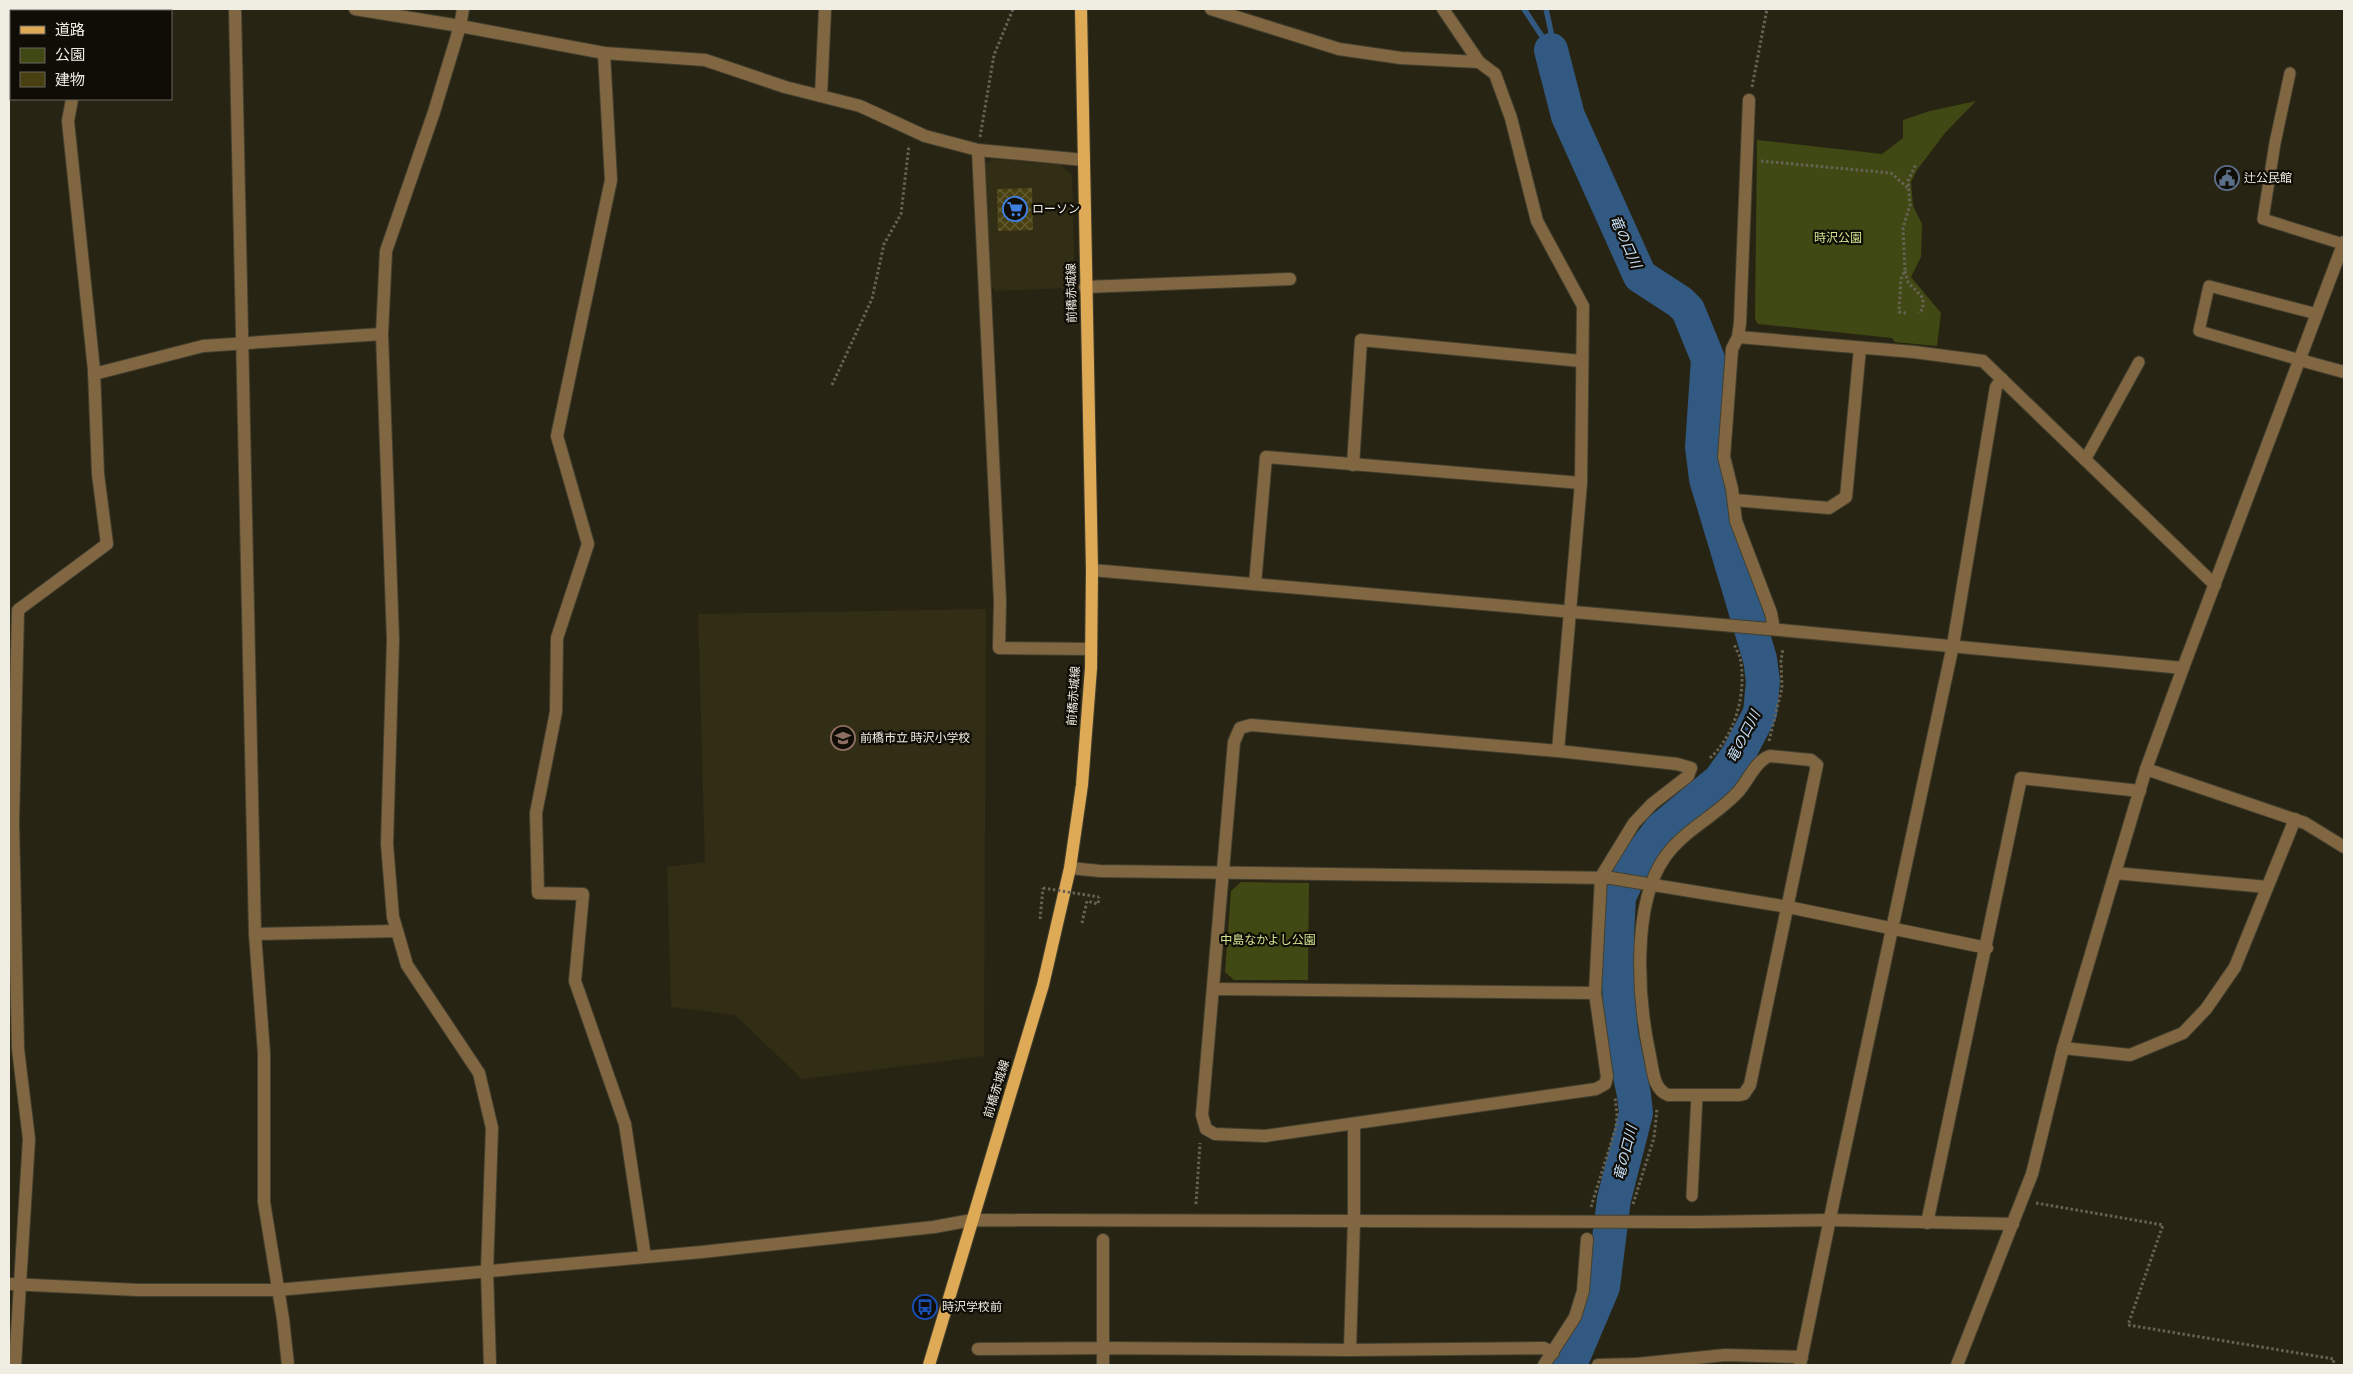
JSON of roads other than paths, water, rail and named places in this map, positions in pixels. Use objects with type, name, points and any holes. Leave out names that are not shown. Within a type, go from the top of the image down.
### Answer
[{"type":"main road","name":"前橋赤城線","points":[[929,1365],[1043,985],[1070,868],[1082,784],[1091,649],[1092,570],[1081,9]]},
{"type":"street","points":[[235,9],[255,934],[264,1053],[264,1202],[283,1319],[288,1365]]},
{"type":"street","points":[[355,9],[460,26],[604,53],[705,60],[821,96],[860,106],[925,136],[978,150],[1084,160]]},
{"type":"street","points":[[463,9],[460,26],[434,112],[386,251],[382,334],[393,640],[387,844],[393,917],[407,966],[479,1073],[492,1128],[487,1271],[490,1365]]},
{"type":"street","points":[[821,96],[825,9]]},
{"type":"street","points":[[1211,9],[1340,49],[1401,58],[1479,62]]},
{"type":"street","points":[[1443,9],[1479,62],[1494,74],[1511,118],[1537,221],[1583,306],[1581,483],[1558,752]]},
{"type":"street","points":[[604,53],[611,180],[557,436],[588,544],[557,638],[556,712],[536,813],[538,893],[583,894],[575,981],[625,1124],[645,1257]]},
{"type":"street","points":[[16,1365],[14,1284],[29,1139],[18,1049],[14,832],[18,610],[107,544],[98,474],[94,374],[68,121],[72,100]]},
{"type":"street","points":[[1749,100],[1738,337],[1732,348],[1724,457],[1734,500],[1736,520],[1771,613],[1771,629]]},
{"type":"street","points":[[978,150],[1000,601],[999,648],[1091,649]]},
{"type":"street","points":[[1957,1365],[2032,1174],[2063,1048],[2146,769],[2214,584],[2344,243]]},
{"type":"street","points":[[1085,287],[1290,279]]},
{"type":"street","points":[[94,374],[203,346],[382,334]]},
{"type":"street","points":[[1738,337],[1983,361],[2214,584]]},
{"type":"street","points":[[1353,465],[1360,340],[1581,361]]},
{"type":"street","points":[[1734,500],[1829,508],[1846,497],[1860,348]]},
{"type":"street","points":[[2300,360],[2344,372]]},
{"type":"street","points":[[1598,1365],[1636,1364],[1725,1355],[1801,1361],[1953,646],[1996,387],[2002,379]]},
{"type":"street","points":[[1255,584],[1266,456],[1353,465],[1581,483]]},
{"type":"street","points":[[1092,570],[1771,629],[2184,668]]},
{"type":"street","points":[[1251,725],[1558,752],[1677,764],[1691,768],[1688,776],[1652,804],[1634,823],[1606,878],[1595,993],[1607,1077],[1605,1084],[1596,1089],[1265,1136],[1215,1134],[1206,1129],[1202,1115],[1234,742],[1240,728],[1251,725]]},
{"type":"street","points":[[1765,757],[1811,760],[1817,765],[1748,1090],[1739,1095],[1668,1095],[1657,1086],[1646,1041],[1638,964],[1648,884],[1664,858],[1678,841],[1738,792],[1765,757]]},
{"type":"street","points":[[2146,769],[2295,819],[2344,847]]},
{"type":"street","points":[[1927,1223],[1987,948],[2001,865],[2021,778],[2140,791]]},
{"type":"street","points":[[2063,1048],[2130,1055],[2183,1033],[2206,1009],[2235,966],[2295,819]]},
{"type":"street","points":[[1070,868],[1100,871],[1606,878],[1788,907],[1987,948]]},
{"type":"street","points":[[2115,873],[2267,887]]},
{"type":"street","points":[[255,934],[397,931]]},
{"type":"street","points":[[1214,989],[1595,993]]},
{"type":"street","points":[[1350,1350],[1354,1220],[1354,1124]]},
{"type":"street","points":[[14,1284],[138,1290],[277,1290],[645,1257],[934,1227],[972,1220],[1626,1222],[1830,1220],[2013,1224]]},
{"type":"street","points":[[1103,1240],[1103,1365]]},
{"type":"street","points":[[1544,1365],[1575,1317],[1583,1291],[1587,1240]]},
{"type":"street","points":[[978,1349],[1350,1350],[1544,1348],[1553,1353]]},
{"type":"lane","points":[[2290,74],[2275,143],[2263,219],[2344,243]]},
{"type":"lane","points":[[2300,360],[2199,330],[2209,286],[2317,314]]},
{"type":"lane","points":[[2085,460],[2139,362]]},
{"type":"lane","points":[[1692,1196],[1697,1095]]},
{"type":"waterway","name":"竜の口川","points":[[1524,9],[1551,50]]},
{"type":"waterway","name":"竜の口川","points":[[1546,9],[1551,32],[1551,48]]},
{"type":"waterway","name":"竜の口川","points":[[1551,50],[1568,116],[1640,276],[1680,302],[1688,310],[1708,359],[1702,447],[1706,479],[1760,659],[1763,681],[1760,713],[1738,755],[1720,780],[1661,829],[1635,863],[1619,897],[1617,938],[1621,1033],[1636,1113],[1614,1199],[1603,1287],[1570,1365]]},
{"type":"place","name":"辻公民館","points":[[2227,178]]},
{"type":"place","name":"ローソン","points":[[1015,209]]},
{"type":"place","name":"前橋市立 時沢小学校","points":[[843,738]]},
{"type":"place","name":"時沢学校前","points":[[925,1307]]},
{"type":"park label","name":"時沢公園","points":[[1838,238]]},
{"type":"park label","name":"中島なかよし公園","points":[[1268,940]]}]
